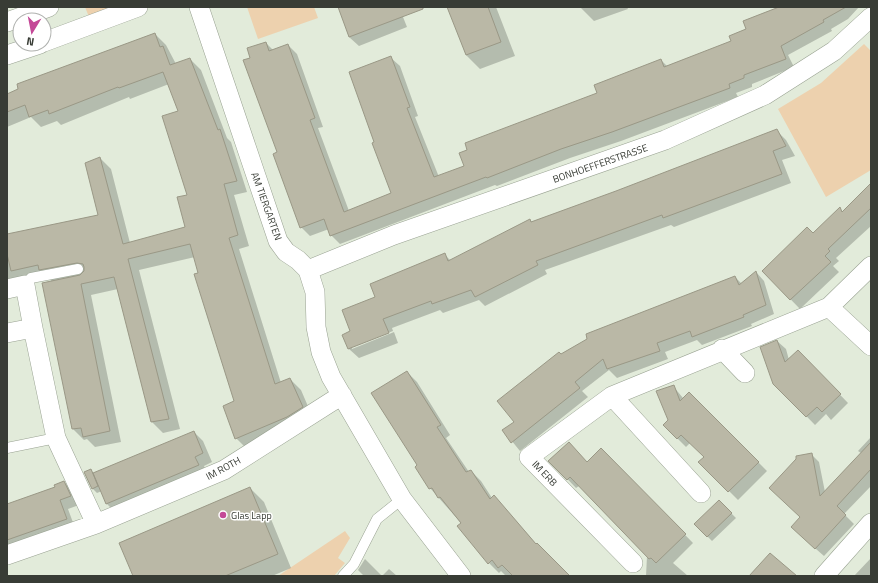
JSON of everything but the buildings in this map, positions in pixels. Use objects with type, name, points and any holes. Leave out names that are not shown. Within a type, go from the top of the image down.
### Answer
[{"type":"street","points":[[7,22],[49,7]]},
{"type":"street","points":[[52,39],[138,7]]},
{"type":"street","name":"AM TIERGARTEN","points":[[199,7],[278,241],[286,252],[308,270]]},
{"type":"street","name":"BONHOEFFERSTRASSE","points":[[308,270],[394,235],[665,140],[765,95],[834,51],[871,17]]},
{"type":"street","name":"IM ERB","points":[[633,563],[529,457],[612,396],[722,349],[829,307],[871,266]]},
{"type":"street","points":[[308,270],[315,292],[316,327],[321,352],[331,377],[402,499],[461,576]]},
{"type":"street","points":[[16,287],[33,328],[56,438],[96,524]]},
{"type":"street","points":[[829,307],[871,346]]},
{"type":"street","points":[[7,333],[33,328]]},
{"type":"street","points":[[722,349],[745,373]]},
{"type":"street","name":"IM ROTH","points":[[7,555],[96,524],[224,470],[342,395]]},
{"type":"street","points":[[612,396],[701,493]]},
{"type":"street","points":[[824,576],[871,523]]},
{"type":"lane","points":[[16,287],[31,278],[78,269]]},
{"type":"lane","points":[[7,448],[56,438]]},
{"type":"lane","points":[[343,576],[354,564],[377,519],[402,499]]},
{"type":"shaded area","points":[[85,7],[114,7],[89,17]]},
{"type":"shaded area","points":[[247,7],[314,7],[318,18],[258,39]]},
{"type":"shaded area","points":[[864,44],[871,51],[871,170],[826,197],[778,109],[821,83]]},
{"type":"shaded area","points":[[345,531],[350,538],[338,558],[345,563],[334,576],[278,576]]},
{"type":"place","name":"Glas Lapp","points":[[223,515]]}]
